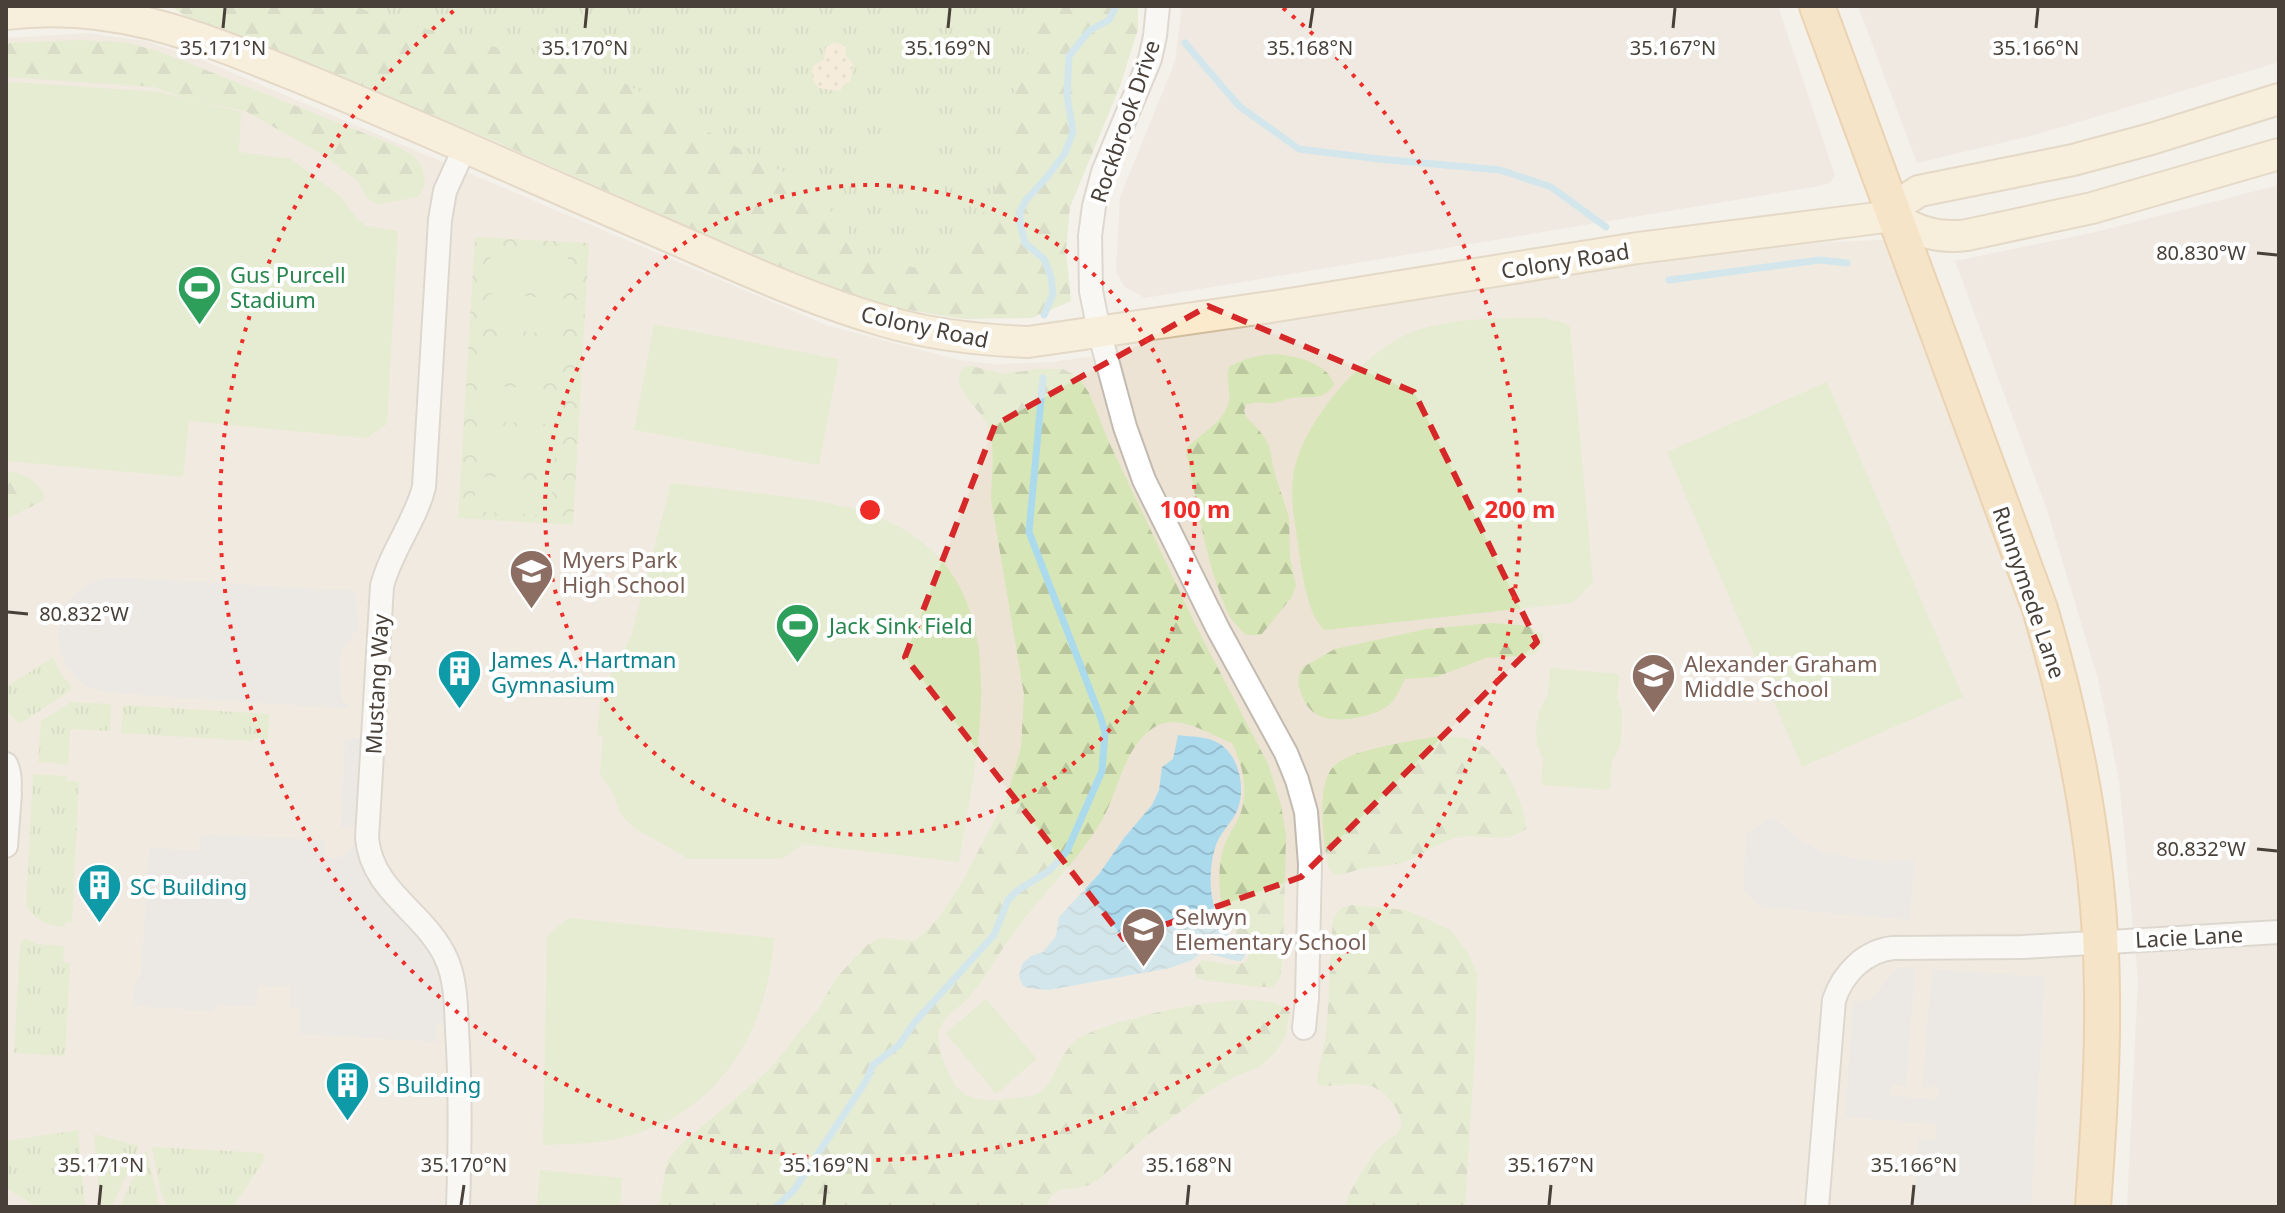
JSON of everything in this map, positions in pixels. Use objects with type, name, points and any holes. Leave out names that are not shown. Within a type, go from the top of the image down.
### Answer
[{"type":"main road","name":"Runnymede Lane","points":[[1817,6],[2040,609],[2059,674],[2085,795],[2100,941],[2102,1035],[2093,1207]]},
{"type":"street","name":"Rockbrook Drive","points":[[1158,6],[1150,59],[1103,172],[1094,206],[1089,267],[1092,299],[1125,427],[1144,480],[1218,629],[1286,753],[1297,780],[1306,812],[1310,864],[1304,1028]]},
{"type":"street","name":"Colony Road","points":[[6,14],[85,10],[157,23],[398,117],[837,306],[887,322],[961,337],[1028,342],[1638,248],[1893,216]]},
{"type":"street","points":[[2279,99],[2073,160],[1919,191],[1898,205],[1893,216],[1923,232],[1967,235],[2106,204],[2279,154]]},
{"type":"street","name":"Mustang Way","points":[[458,1207],[460,1087],[453,981],[447,960],[430,932],[377,874],[367,838],[382,586],[424,487],[440,220],[445,191],[465,147]]},
{"type":"street","points":[[6,764],[9,771],[6,846]]},
{"type":"street","name":"Lacie Lane","points":[[1817,1207],[1836,992],[1853,968],[1873,952],[1893,948],[2023,947],[2279,932]]},
{"type":"highlighted area","points":[[1208,306],[1414,392],[1537,642],[1301,877],[1124,939],[905,657],[995,425]]},
{"type":"shaded area","points":[[1182,6],[1778,6],[1835,175],[1830,183],[1813,187],[1145,298],[1125,287],[1116,272],[1120,197],[1175,62]]},
{"type":"shaded area","points":[[1858,6],[2279,6],[2279,62],[2038,134],[1917,163]]},
{"type":"shaded area","points":[[88,33],[145,41],[200,59],[829,326],[959,360],[994,364],[1051,362],[1096,356],[1116,340],[1663,259],[1830,242],[1884,240],[2004,546],[2053,698],[2081,869],[2087,986],[2079,1207],[6,1207],[6,38]]},
{"type":"shaded area","points":[[2279,185],[2279,1207],[2127,1207],[2138,980],[2119,780],[2098,679],[2047,510],[1955,261],[2096,232]]},
{"type":"shaded area","points":[[107,578],[355,591],[359,627],[342,650],[339,661],[342,699],[352,709],[111,693],[93,689],[77,680],[65,664],[58,633],[65,604],[77,591]]},
{"type":"shaded area","points":[[345,738],[385,739],[379,841],[381,858],[401,887],[433,919],[458,959],[466,991],[466,1023],[436,1024],[437,1042],[300,1034],[300,1012],[289,1007],[290,987],[258,985],[256,1007],[215,1005],[213,1011],[132,1006],[134,984],[141,973],[149,848],[199,850],[201,834],[325,840],[327,858],[341,857],[355,841],[356,827],[341,827]]},
{"type":"shaded area","points":[[1772,817],[1799,839],[1824,852],[1882,861],[1914,860],[1910,920],[1760,907],[1743,890],[1746,834]]},
{"type":"shaded area","points":[[1898,967],[1915,969],[1906,1086],[1894,1085],[1890,1094],[1934,1099],[1938,1097],[1939,1090],[1922,1087],[1932,969],[2045,977],[2031,1207],[1913,1207],[1918,1139],[1936,1140],[1937,1124],[1845,1117],[1853,1001],[1869,1001]]},
{"type":"green space","points":[[171,6],[356,6],[380,17],[619,79],[681,117],[811,187],[866,254],[920,269],[954,255],[989,204],[1010,153],[1011,100],[1043,6],[1138,6],[1138,29],[1120,86],[1070,207],[1066,251],[1071,301],[1032,318],[964,319],[872,304],[762,260],[490,139],[187,17]]},
{"type":"green space","points":[[195,6],[1110,6],[1002,315]]},
{"type":"green space","points":[[123,42],[158,51],[397,146],[414,156],[422,168],[425,182],[422,191],[417,197],[381,204],[372,202],[358,181],[323,155],[245,111],[191,100],[154,87],[6,77],[6,43]]},
{"type":"green space","name":"Gus Purcell Stadium","points":[[12,82],[160,92],[241,112],[239,152],[291,159],[341,197],[366,226],[398,231],[387,424],[367,438],[189,421],[183,477],[6,461],[6,85]]},
{"type":"green space","points":[[897,94],[904,96],[928,119],[932,142],[945,166],[941,201],[928,210],[923,211],[900,187],[870,184],[862,177],[883,129],[892,97]]},
{"type":"green space","points":[[475,237],[589,243],[573,525],[458,518]]},
{"type":"green space","points":[[491,248],[568,253],[566,289],[489,284]]},
{"type":"green space","points":[[489,294],[565,299],[563,334],[486,329]]},
{"type":"green space","points":[[1542,318],[1570,327],[1593,582],[1573,603],[1325,630],[1314,616],[1307,594],[1292,496],[1298,458],[1320,415],[1335,394],[1371,358],[1408,334],[1456,321]]},
{"type":"green space","points":[[654,324],[839,359],[819,465],[634,430]]},
{"type":"green space","points":[[486,339],[562,344],[560,380],[483,375]]},
{"type":"green space","points":[[1277,354],[1318,366],[1325,370],[1334,384],[1326,393],[1316,397],[1246,405],[1244,411],[1247,418],[1269,445],[1289,518],[1290,558],[1296,586],[1291,598],[1261,635],[1246,635],[1229,615],[1216,581],[1186,449],[1227,408],[1229,367],[1252,358]]},
{"type":"green space","points":[[972,366],[1002,374],[1063,369],[1078,377],[1089,393],[1198,630],[1268,764],[1281,805],[1286,835],[1283,956],[1280,978],[1273,987],[1203,980],[1196,976],[1195,969],[1202,960],[1236,965],[1247,961],[1249,954],[1224,909],[1219,885],[1223,850],[1243,806],[1244,779],[1232,743],[1186,724],[1167,722],[1158,725],[1136,744],[1105,814],[1088,841],[1015,931],[970,996],[944,1021],[939,1039],[947,1070],[960,1090],[974,1098],[998,1100],[1033,1095],[1048,1085],[1063,1056],[1081,1037],[1155,1013],[1222,1002],[1252,1000],[1276,1003],[1290,1012],[1285,1037],[1275,1053],[1258,1068],[1212,1089],[1149,1134],[1098,1180],[1087,1186],[1058,1190],[1046,1207],[659,1207],[667,1161],[680,1145],[770,1069],[818,1009],[837,977],[867,945],[880,938],[915,941],[938,919],[962,882],[1007,796],[1021,748],[1024,694],[991,499],[993,453],[990,434],[959,382],[963,367]]},
{"type":"green space","points":[[1827,382],[1963,697],[1802,767],[1667,452]]},
{"type":"green space","points":[[482,385],[559,390],[557,425],[480,420]]},
{"type":"green space","points":[[479,430],[556,435],[554,471],[477,466]]},
{"type":"green space","points":[[6,471],[29,478],[45,496],[43,501],[6,519]]},
{"type":"green space","points":[[476,476],[553,481],[551,516],[474,511]]},
{"type":"green space","name":"Jack Sink Field","points":[[671,483],[814,501],[867,513],[926,545],[956,580],[973,621],[981,668],[975,766],[959,862],[803,844],[782,859],[689,859],[634,828],[621,815],[613,793],[600,774],[603,736],[597,735],[601,692],[631,637]]},
{"type":"green space","points":[[1493,623],[1528,626],[1543,634],[1543,643],[1534,655],[1486,658],[1436,677],[1405,679],[1395,699],[1387,707],[1357,718],[1335,719],[1318,715],[1309,708],[1301,694],[1298,681],[1303,667],[1335,649],[1426,629]]},
{"type":"green space","points":[[53,657],[71,690],[20,724],[6,711],[6,687]]},
{"type":"green space","points":[[1550,668],[1619,674],[1617,697],[1622,713],[1622,731],[1612,762],[1610,790],[1541,785],[1543,759],[1537,744],[1536,726],[1548,693]]},
{"type":"green space","points":[[71,702],[111,704],[110,731],[70,729],[68,764],[38,762],[41,721]]},
{"type":"green space","points":[[123,705],[269,714],[268,739],[254,738],[253,741],[121,733]]},
{"type":"green space","points":[[1439,736],[1467,739],[1492,754],[1516,791],[1526,829],[1502,838],[1469,836],[1453,839],[1393,865],[1336,875],[1329,870],[1323,832],[1323,802],[1327,776],[1333,767],[1352,755]]},
{"type":"green space","points":[[33,774],[67,776],[67,781],[79,782],[72,923],[65,922],[65,927],[42,921],[26,903]]},
{"type":"green space","points":[[1352,905],[1406,910],[1451,930],[1468,953],[1477,973],[1465,1207],[1346,1207],[1349,1194],[1364,1169],[1401,1125],[1394,1105],[1379,1090],[1362,1085],[1322,1086],[1317,1083],[1326,1032],[1333,922],[1339,910]]},
{"type":"green space","points":[[568,918],[774,938],[770,973],[748,1038],[730,1067],[708,1092],[682,1113],[651,1129],[607,1141],[543,1145],[547,937]]},
{"type":"green space","points":[[25,938],[36,944],[64,946],[63,962],[70,963],[65,1056],[14,1053],[20,946]]},
{"type":"green space","points":[[986,999],[1037,1059],[996,1094],[946,1033]]},
{"type":"green space","points":[[78,1130],[85,1207],[37,1207],[6,1188],[6,1141]]},
{"type":"green space","points":[[94,1134],[139,1146],[112,1207],[100,1207]]},
{"type":"green space","points":[[152,1147],[264,1153],[263,1162],[233,1207],[167,1207]]},
{"type":"green space","points":[[146,1149],[160,1207],[120,1207]]},
{"type":"green space","points":[[540,1170],[622,1178],[620,1207],[537,1207]]},
{"type":"sand","points":[[834,42],[846,46],[846,56],[853,64],[850,81],[840,91],[818,88],[812,74],[814,65],[824,60],[826,47]]},
{"type":"water","points":[[1178,735],[1216,741],[1237,765],[1241,784],[1240,803],[1215,848],[1211,889],[1217,916],[1232,939],[1243,947],[1245,956],[1237,961],[1202,952],[1192,960],[1170,968],[1048,990],[1023,986],[1019,976],[1022,964],[1031,956],[1043,952],[1056,936],[1059,917],[1099,874],[1152,805],[1159,790],[1162,767],[1173,759]]},
{"type":"waterway","points":[[1044,315],[1053,294],[1051,277],[1044,259],[1025,243],[1020,211],[1065,153],[1073,132],[1067,95],[1069,56],[1090,30],[1109,20],[1116,6]]},
{"type":"waterway","points":[[1185,43],[1239,106],[1299,149],[1500,170],[1551,187],[1606,227]]},
{"type":"waterway","points":[[1669,280],[1820,260],[1847,263]]},
{"type":"waterway","points":[[776,1207],[794,1190],[866,1081],[873,1065],[899,1045],[914,1023],[994,935],[1008,900],[1050,870],[1067,851],[1102,771],[1105,732],[1029,532],[1043,378]]},
{"type":"place","name":"Gus Purcell Stadium","points":[[199,326]]},
{"type":"place","name":"Myers Park High School","points":[[531,611]]},
{"type":"place","name":"Jack Sink Field","points":[[798,664]]},
{"type":"place","name":"James A. Hartman Gymnasium","points":[[460,711]]},
{"type":"place","name":"Alexander Graham Middle School","points":[[1653,715]]},
{"type":"place","name":"SC Building","points":[[99,925]]},
{"type":"place","name":"Selwyn Elementary School","points":[[1144,968]]},
{"type":"place","name":"S Building","points":[[347,1123]]}]
